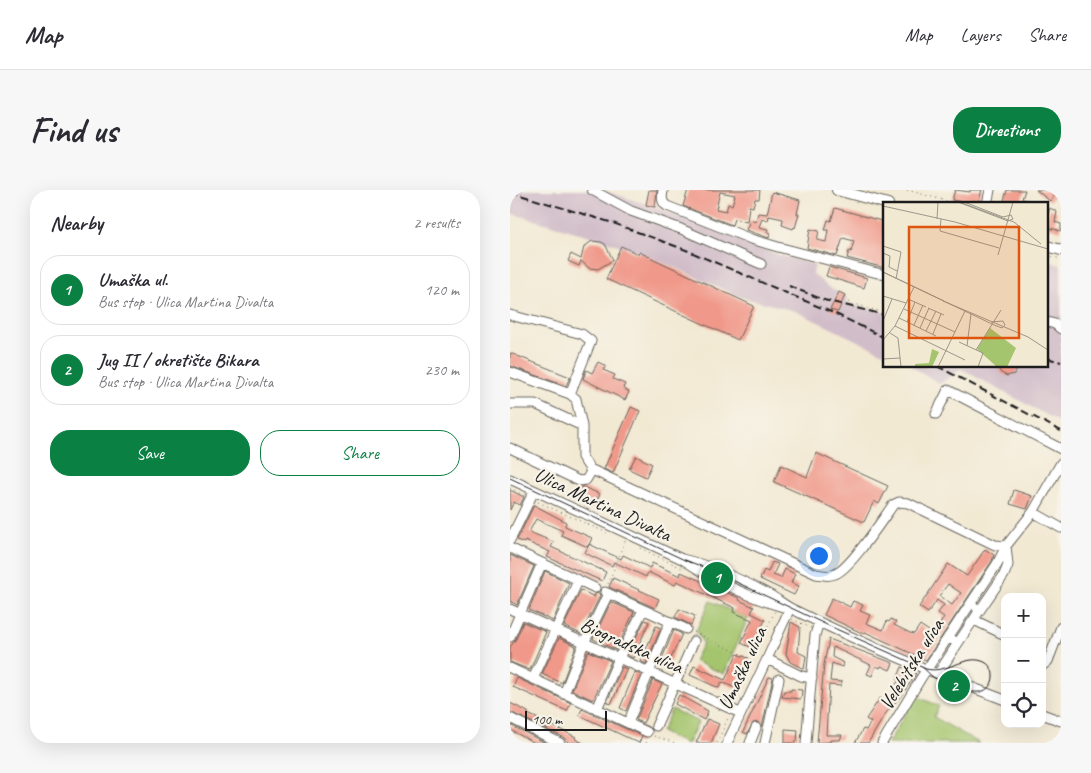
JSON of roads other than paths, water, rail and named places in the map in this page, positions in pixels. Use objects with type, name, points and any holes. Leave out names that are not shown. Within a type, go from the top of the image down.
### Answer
[{"type":"main road","points":[[837,190],[883,203]]},
{"type":"main road","points":[[1048,246],[1061,250]]},
{"type":"street","points":[[592,190],[631,211],[680,229],[761,264]]},
{"type":"street","points":[[663,190],[663,204],[751,239],[778,248],[883,274]]},
{"type":"street","points":[[510,315],[582,334],[591,341],[570,394]]},
{"type":"street","points":[[1048,322],[1055,324],[1061,329]]},
{"type":"street","points":[[510,372],[570,394],[576,399],[582,426],[582,457],[587,466],[592,470],[816,574],[827,576],[837,574],[851,560],[893,506],[899,502],[908,503],[995,545],[1006,546],[1008,565],[1004,575],[938,674]]},
{"type":"street","points":[[936,414],[948,390],[1061,449]]},
{"type":"street","points":[[510,404],[535,404],[582,426]]},
{"type":"street","points":[[510,448],[580,481],[586,480],[592,470]]},
{"type":"street","name":"Velebitska ulica","points":[[882,743],[926,670],[997,564],[1006,546],[1033,512],[1061,463]]},
{"type":"street","name":"Ulica Martina Divalta","points":[[510,479],[682,559],[714,568],[764,592],[790,608],[819,622],[926,670],[1001,698]]},
{"type":"street","points":[[510,540],[534,491]]},
{"type":"street","points":[[1033,512],[1061,528]]},
{"type":"street","points":[[510,548],[595,588]]},
{"type":"street","points":[[510,637],[542,563]]},
{"type":"street","points":[[533,679],[578,580]]},
{"type":"street","points":[[564,694],[606,593],[686,629]]},
{"type":"street","points":[[970,604],[980,610]]},
{"type":"street","name":"Umaška ulica","points":[[727,743],[736,711],[767,659],[790,608]]},
{"type":"street","name":"Biogradska ulica","points":[[510,609],[736,711]]},
{"type":"street","points":[[598,709],[619,658],[643,610]]},
{"type":"street","points":[[974,620],[1001,633]]},
{"type":"street","points":[[628,724],[670,622]]},
{"type":"street","points":[[806,743],[816,635],[819,622]]},
{"type":"street","points":[[1046,662],[1061,627]]},
{"type":"street","points":[[948,637],[958,643]]},
{"type":"street","points":[[656,726],[694,642]]},
{"type":"street","points":[[767,659],[801,676],[812,678]]},
{"type":"street","points":[[510,668],[647,732]]},
{"type":"street","points":[[764,743],[779,679]]},
{"type":"street","points":[[1046,715],[1061,721]]},
{"type":"street","points":[[510,718],[560,743]]},
{"type":"street","points":[[750,743],[756,728]]},
{"type":"tram line","points":[[510,478],[691,563]]},
{"type":"tram line","points":[[685,560],[711,570],[827,625],[926,669],[941,669],[969,660],[976,660],[987,664],[993,672],[993,677],[989,687],[976,692],[963,690],[943,682],[933,677],[925,669],[923,668],[922,667]]},
{"type":"railway","points":[[510,192],[613,223],[686,250],[838,315],[883,337]]},
{"type":"railway","points":[[789,286],[824,300],[883,315]]},
{"type":"railway","points":[[1048,358],[1061,362]]},
{"type":"railway","points":[[941,368],[1061,431]]},
{"type":"place","name":"Umaška ul.","points":[[717,578]]},
{"type":"place","name":"Jug II / okretište Bikara","points":[[954,686]]}]
